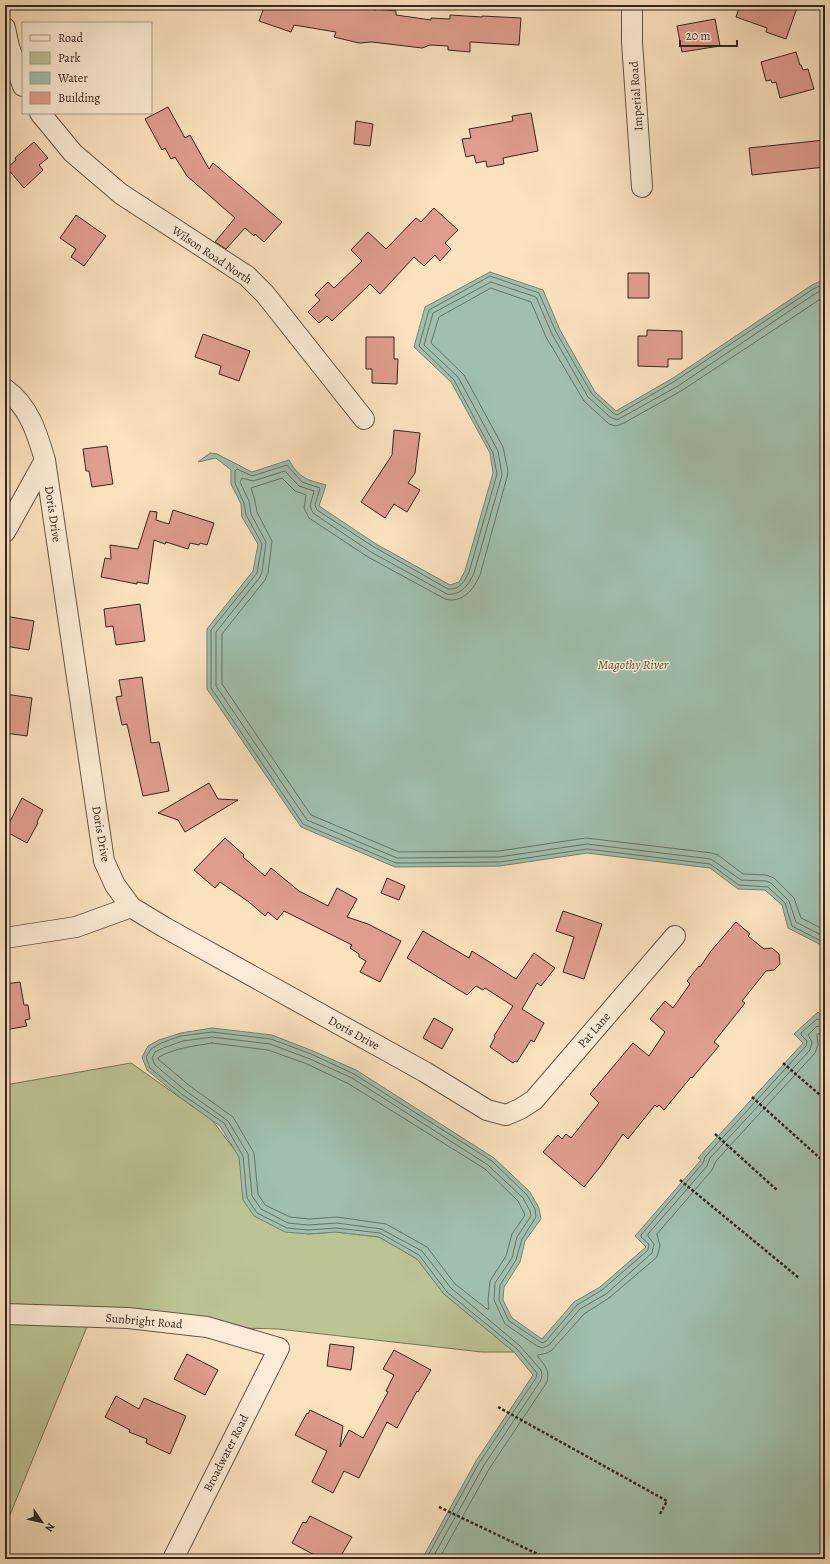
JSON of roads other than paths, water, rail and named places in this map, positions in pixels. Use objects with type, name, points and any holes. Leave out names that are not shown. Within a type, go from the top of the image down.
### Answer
[{"type":"street","name":"Imperial Road","points":[[632,5],[632,42],[642,187]]},
{"type":"street","points":[[5,28],[9,47],[22,83]]},
{"type":"street","name":"Wilson Road North","points":[[41,114],[73,153],[121,194],[247,276],[265,294],[364,420]]},
{"type":"street","name":"Doris Drive","points":[[5,389],[25,409],[37,431],[45,460],[104,861],[115,885],[131,907],[164,927],[418,1068],[487,1110],[506,1115]]},
{"type":"street","points":[[5,532],[45,460]]},
{"type":"street","points":[[5,938],[76,927],[131,907]]},
{"type":"street","name":"Pat Lane","points":[[506,1115],[520,1109],[534,1100],[675,936]]},
{"type":"street","name":"Sunbright Road","points":[[5,1314],[128,1318],[207,1327],[280,1348]]},
{"type":"street","name":"Broadwater Road","points":[[173,1559],[280,1348]]},
{"type":"water","name":"Magothy River","points":[[490,272],[543,290],[560,330],[595,392],[616,411],[673,378],[812,285],[825,279],[825,947],[788,928],[782,905],[765,890],[738,889],[710,868],[587,853],[500,866],[395,867],[301,827],[207,689],[207,629],[253,571],[258,544],[242,517],[241,504],[231,484],[231,470],[216,458],[198,462],[210,453],[217,454],[252,472],[289,460],[300,475],[314,482],[326,485],[319,506],[376,544],[450,585],[459,582],[465,571],[493,473],[490,453],[451,382],[414,347],[425,307]]},
{"type":"water","points":[[818,1012],[825,1020],[825,1559],[422,1559],[476,1461],[533,1375],[514,1352],[444,1294],[417,1259],[379,1237],[336,1232],[308,1234],[285,1232],[254,1216],[243,1200],[239,1157],[220,1126],[181,1098],[147,1070],[142,1057],[148,1046],[159,1040],[181,1033],[212,1028],[272,1035],[356,1070],[494,1158],[530,1192],[539,1208],[541,1219],[525,1241],[520,1262],[504,1287],[503,1300],[512,1318],[542,1339],[574,1302],[600,1287],[646,1247],[635,1236],[701,1160],[698,1158],[803,1043],[794,1034]]}]
